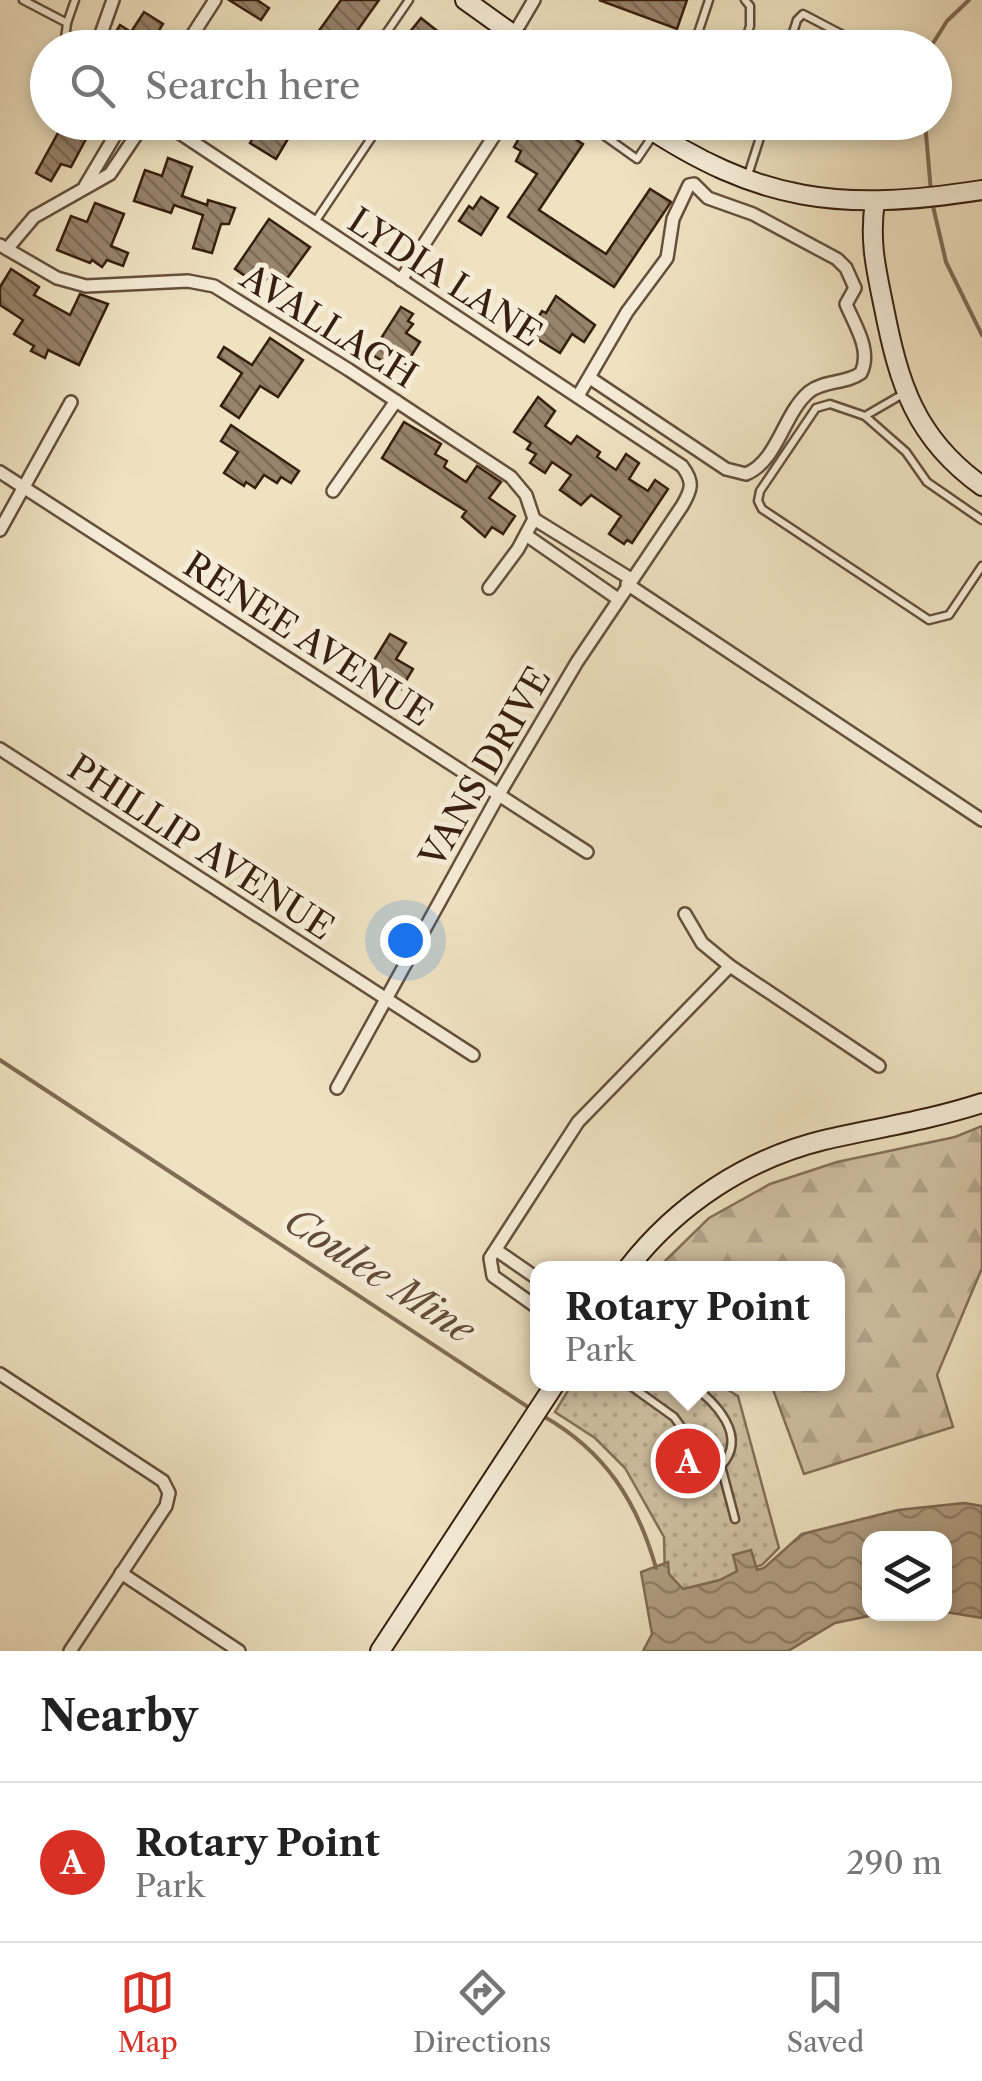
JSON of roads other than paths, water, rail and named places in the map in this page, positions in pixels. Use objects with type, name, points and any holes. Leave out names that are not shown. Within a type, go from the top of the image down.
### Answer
[{"type":"street","points":[[102,30],[113,0]]},
{"type":"street","points":[[196,30],[215,0]]},
{"type":"street","points":[[465,0],[508,30]]},
{"type":"street","points":[[516,30],[534,0]]},
{"type":"street","points":[[83,189],[112,140]]},
{"type":"street","points":[[3,247],[34,217],[110,174],[133,140]]},
{"type":"street","name":"LYDIA LANE","points":[[190,140],[682,466],[692,482]]},
{"type":"street","points":[[402,280],[491,140]]},
{"type":"street","points":[[666,140],[709,165],[786,193],[875,200],[982,190]]},
{"type":"street","points":[[578,396],[627,312],[667,258],[674,220],[688,185],[700,187],[708,198],[753,214],[837,260],[846,268],[855,288],[846,304],[865,347],[861,373],[810,392],[797,405],[761,465],[746,474],[726,469],[590,378]]},
{"type":"street","points":[[875,200],[870,241],[905,394],[946,454],[982,486]]},
{"type":"street","name":"AVALLACH","points":[[3,247],[57,278],[86,286],[188,281],[214,286],[511,477],[526,495],[534,519],[982,820]]},
{"type":"street","points":[[865,347],[890,340]]},
{"type":"street","points":[[0,530],[71,402]]},
{"type":"street","points":[[333,492],[396,402]]},
{"type":"street","name":"RENEE AVENUE","points":[[0,472],[587,852]]},
{"type":"street","name":"VANS DRIVE","points":[[337,1088],[498,796],[618,599],[682,506],[692,482]]},
{"type":"street","points":[[489,588],[534,519]]},
{"type":"street","points":[[526,535],[618,599]]},
{"type":"street","name":"PHILLIP AVENUE","points":[[0,749],[473,1055]]},
{"type":"street","points":[[685,914],[702,943],[730,966],[879,1066]]},
{"type":"street","points":[[530,1303],[497,1280],[490,1269],[490,1258],[578,1122],[730,966]]},
{"type":"street","points":[[634,1261],[708,1191],[752,1165],[821,1141],[950,1114],[982,1103]]},
{"type":"street","points":[[496,1250],[530,1273]]},
{"type":"street","points":[[0,1374],[167,1488],[166,1506],[70,1651]]},
{"type":"street","points":[[380,1651],[550,1391]]},
{"type":"street","points":[[121,1574],[239,1651]]},
{"type":"lane","points":[[23,0],[67,23]]},
{"type":"lane","points":[[66,30],[75,0]]},
{"type":"lane","points":[[389,30],[410,0]]},
{"type":"lane","points":[[698,30],[709,0]]},
{"type":"lane","points":[[744,0],[750,6],[749,30]]},
{"type":"lane","points":[[794,30],[803,14],[834,30]]},
{"type":"lane","points":[[314,223],[370,140]]},
{"type":"lane","points":[[610,140],[637,159],[643,140]]},
{"type":"lane","points":[[746,181],[759,140]]},
{"type":"lane","points":[[865,416],[905,394]]},
{"type":"lane","points":[[982,520],[927,482],[906,452],[865,416],[830,404],[816,408],[760,492],[758,501],[762,508],[929,620],[949,615],[982,566]]},
{"type":"lane","points":[[638,1391],[674,1417],[708,1465],[721,1466]]},
{"type":"lane","points":[[699,1391],[714,1402],[731,1433],[730,1456],[721,1466]]},
{"type":"lane","points":[[721,1466],[735,1519]]},
{"type":"water","points":[[964,1503],[982,1506],[982,1618],[952,1613],[952,1531],[862,1531],[862,1617],[835,1623],[788,1651],[643,1651],[652,1634],[641,1572],[668,1562],[669,1574],[683,1589],[720,1580],[737,1571],[733,1555],[751,1550],[757,1570],[802,1534],[898,1510]]},
{"type":"waterway","points":[[941,30],[969,0]]},
{"type":"waterway","points":[[927,140],[931,192]]},
{"type":"waterway","points":[[932,202],[946,262],[982,335]]},
{"type":"waterway","name":"Coulee Mine","points":[[0,1060],[531,1409]]},
{"type":"waterway","name":"Coulee Mine","points":[[543,1416],[584,1445],[616,1480],[639,1521],[656,1568]]},
{"type":"place","name":"Rotary Point","points":[[688,1461]]}]
